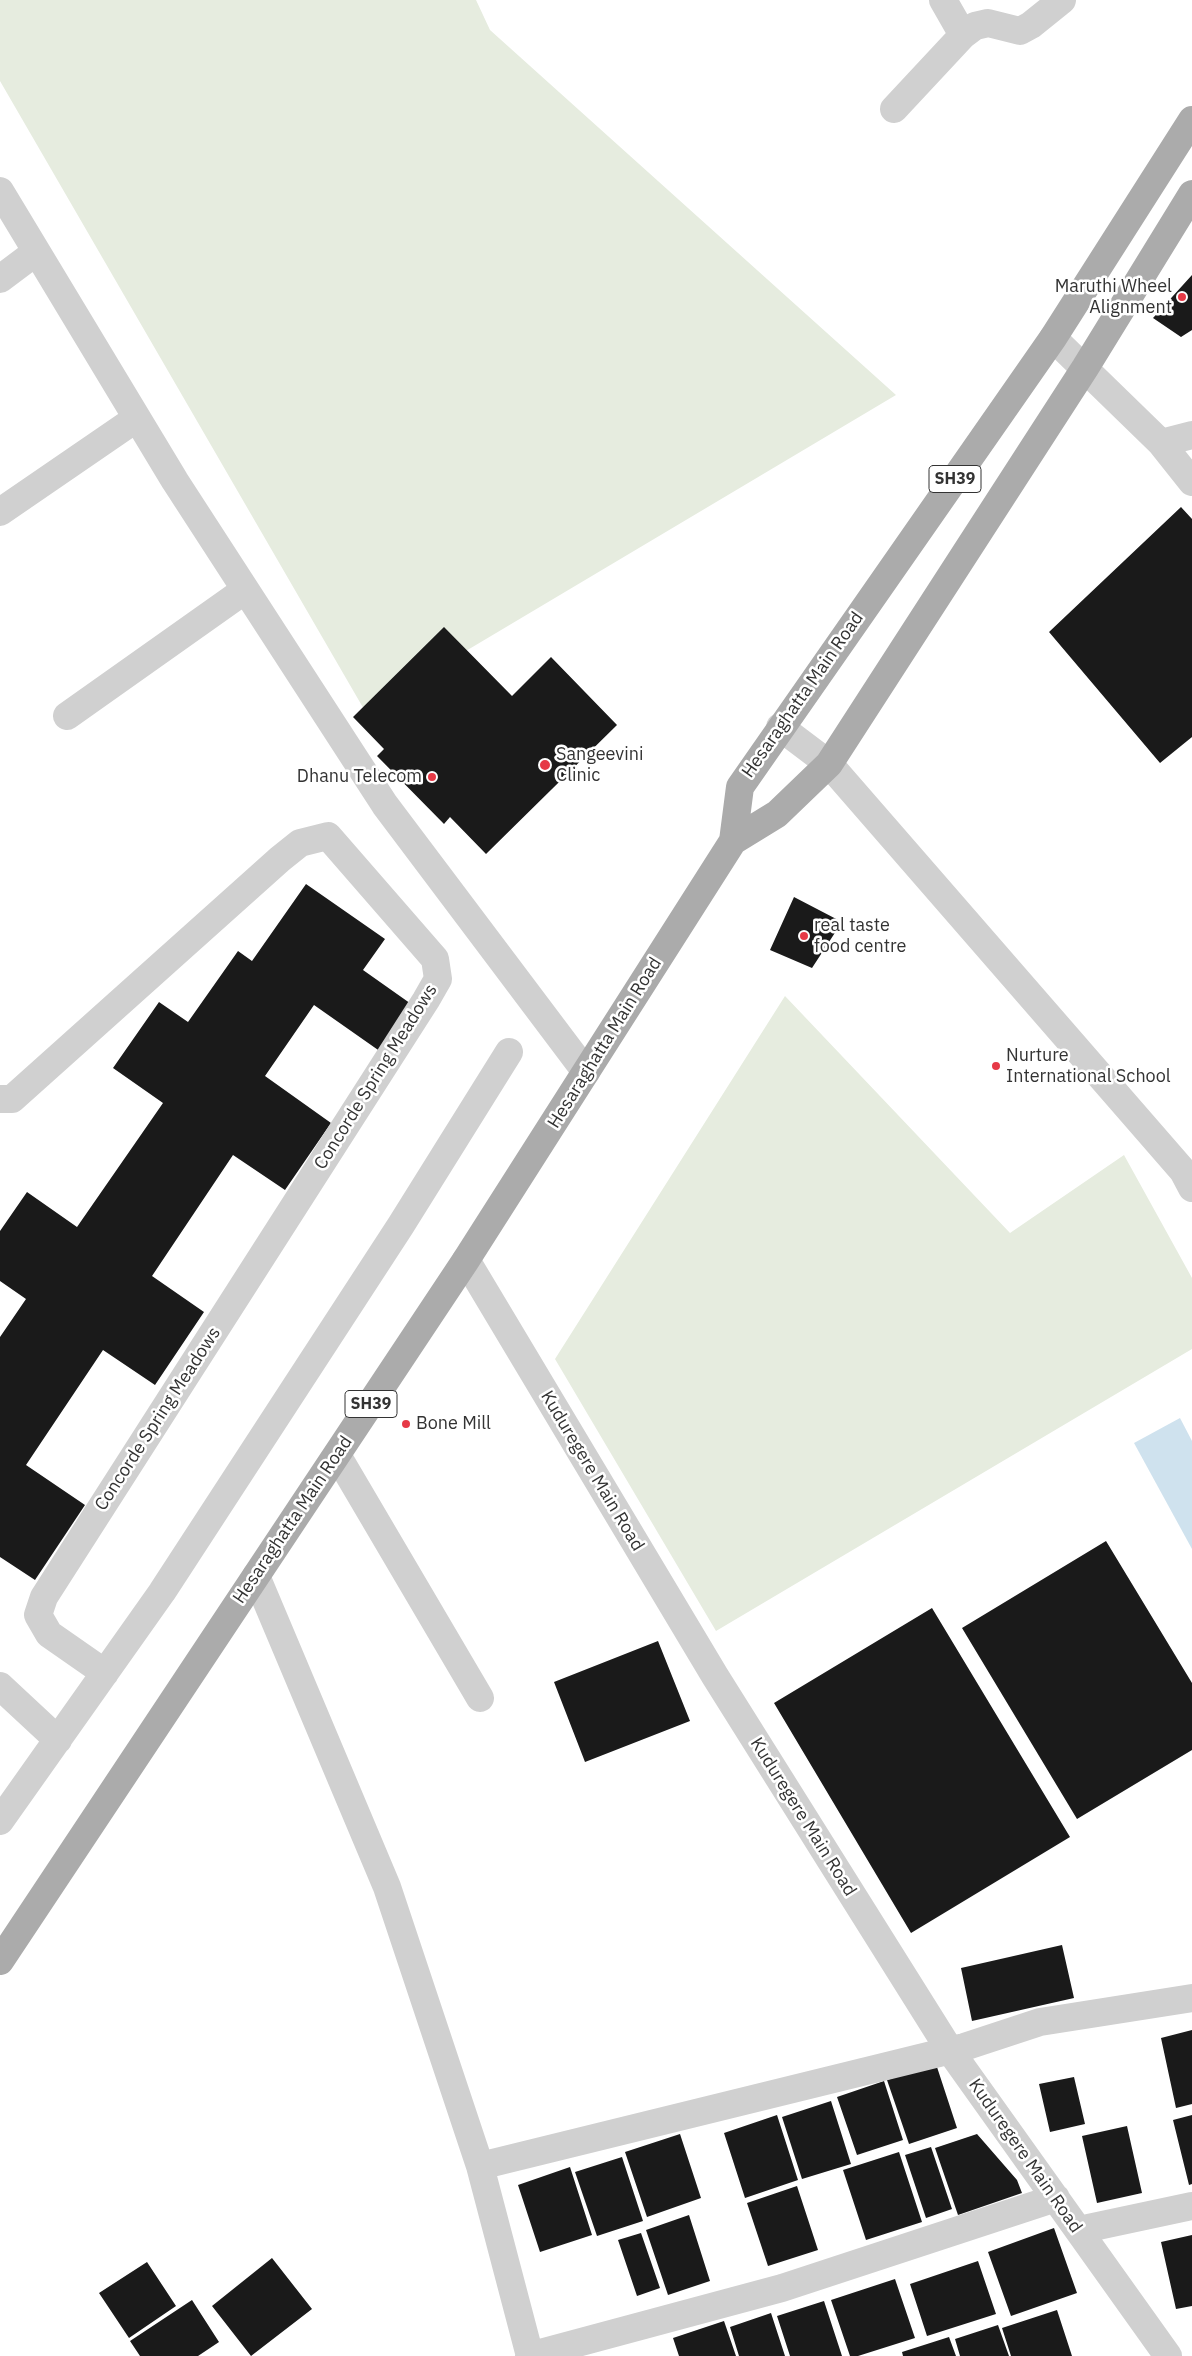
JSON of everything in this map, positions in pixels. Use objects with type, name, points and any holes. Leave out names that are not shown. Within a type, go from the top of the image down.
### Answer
[{"type":"main road","name":"Hesaraghatta Main Road","points":[[0,1960],[466,1260],[733,841],[740,787],[1053,338],[1192,120]]},
{"type":"main road","points":[[733,841],[777,814],[829,764],[1085,368],[1192,194]]},
{"type":"street","points":[[943,0],[963,35]]},
{"type":"street","points":[[894,109],[963,35],[975,26],[988,23],[1020,31],[1031,25],[1062,0]]},
{"type":"street","points":[[0,191],[137,418],[245,590],[385,805],[586,1072]]},
{"type":"street","points":[[0,279],[36,252]]},
{"type":"street","points":[[1053,338],[1161,443],[1192,482]]},
{"type":"street","points":[[0,512],[137,418]]},
{"type":"street","points":[[1161,443],[1192,435]]},
{"type":"street","points":[[67,716],[245,590]]},
{"type":"street","points":[[780,727],[829,764],[1183,1171],[1192,1188]]},
{"type":"street","name":"Concorde Spring Meadows","points":[[4,1106],[300,843],[328,836],[435,959],[438,979],[44,1597],[38,1615],[49,1634],[105,1673]]},
{"type":"street","points":[[0,1821],[162,1592],[401,1225],[509,1052]]},
{"type":"street","name":"Kuduregere Main Road","points":[[466,1260],[715,1676],[950,2049],[1168,2356]]},
{"type":"street","points":[[337,1455],[480,1698]]},
{"type":"street","points":[[256,1576],[387,1887],[480,2166],[530,2356],[782,2288],[1056,2198]]},
{"type":"street","points":[[0,1686],[58,1740]]},
{"type":"street","points":[[480,2166],[964,2047],[1040,2022],[1192,1998]]},
{"type":"street","points":[[1079,2230],[1192,2206]]},
{"type":"shaded area","points":[[0,0],[476,0],[490,30],[896,395],[365,711],[0,81]]},
{"type":"shaded area","points":[[785,996],[1010,1233],[1124,1155],[1192,1278],[1192,1349],[716,1631],[555,1359]]},
{"type":"water","points":[[1180,1418],[1192,1441],[1192,1549],[1134,1443]]},
{"type":"building","name":"Maruthi Wheel Alignment","points":[[1192,275],[1192,330],[1181,337],[1153,318]]},
{"type":"building","points":[[1181,507],[1192,519],[1192,737],[1160,763],[1049,632]]},
{"type":"building","points":[[444,627],[512,696],[551,657],[617,725],[486,854],[450,817],[444,824],[377,756],[384,749],[353,717]]},
{"type":"building","points":[[306,884],[385,939],[363,970],[414,1006],[381,1052],[314,1005],[265,1076],[331,1123],[285,1190],[233,1155],[152,1276],[204,1312],[155,1385],[103,1350],[26,1465],[85,1505],[35,1580],[0,1557],[0,1337],[26,1299],[0,1281],[0,1231],[27,1192],[77,1227],[163,1103],[113,1068],[159,1002],[188,1022],[238,951],[252,961]]},
{"type":"building","name":"real taste food centre","points":[[794,897],[842,922],[812,968],[770,950]]},
{"type":"building","points":[[1106,1541],[1192,1683],[1192,1750],[1077,1819],[962,1628]]},
{"type":"building","points":[[932,1608],[1070,1837],[911,1933],[774,1703]]},
{"type":"building","points":[[658,1641],[690,1721],[585,1762],[554,1682]]},
{"type":"building","points":[[1062,1945],[1074,1998],[972,2021],[961,1968]]},
{"type":"building","points":[[1192,2030],[1192,2104],[1176,2108],[1161,2038]]},
{"type":"building","points":[[936,2064],[957,2128],[909,2144],[887,2080]]},
{"type":"building","points":[[1074,2077],[1085,2124],[1050,2132],[1039,2084]]},
{"type":"building","points":[[884,2081],[903,2140],[857,2155],[837,2097]]},
{"type":"building","points":[[831,2101],[851,2164],[802,2179],[782,2117]]},
{"type":"building","points":[[777,2115],[798,2180],[745,2198],[724,2133]]},
{"type":"building","points":[[1192,2115],[1192,2184],[1189,2185],[1173,2120]]},
{"type":"building","points":[[1127,2126],[1142,2193],[1097,2203],[1082,2136]]},
{"type":"building","points":[[680,2134],[701,2198],[647,2217],[625,2152]]},
{"type":"building","points":[[977,2134],[1017,2180],[1022,2193],[958,2215],[935,2148]]},
{"type":"building","points":[[931,2147],[952,2209],[926,2218],[905,2155]]},
{"type":"building","points":[[899,2152],[922,2222],[866,2240],[843,2170]]},
{"type":"building","points":[[622,2157],[643,2221],[597,2236],[575,2172]]},
{"type":"building","points":[[570,2167],[592,2235],[540,2252],[518,2185]]},
{"type":"building","points":[[797,2186],[818,2250],[768,2266],[747,2203]]},
{"type":"building","points":[[689,2215],[710,2281],[668,2295],[646,2230]]},
{"type":"building","points":[[1054,2228],[1077,2293],[1011,2316],[988,2252]]},
{"type":"building","points":[[641,2233],[660,2288],[637,2296],[618,2240]]},
{"type":"building","points":[[1192,2235],[1192,2306],[1176,2309],[1161,2242]]},
{"type":"building","points":[[272,2258],[312,2309],[251,2356],[212,2306]]},
{"type":"building","points":[[978,2261],[996,2314],[927,2336],[910,2284]]},
{"type":"building","points":[[147,2262],[176,2306],[129,2338],[99,2293]]},
{"type":"building","points":[[895,2279],[915,2338],[858,2356],[850,2356],[831,2300]]},
{"type":"building","points":[[192,2300],[219,2342],[198,2356],[140,2356],[130,2341]]},
{"type":"building","points":[[824,2301],[842,2356],[790,2356],[777,2316]]},
{"type":"building","points":[[1057,2310],[1072,2356],[1011,2356],[1002,2328]]},
{"type":"building","points":[[771,2313],[785,2356],[739,2356],[730,2327]]},
{"type":"building","points":[[724,2321],[736,2356],[679,2356],[673,2338]]},
{"type":"building","points":[[998,2325],[1009,2356],[960,2356],[955,2339]]},
{"type":"building","points":[[949,2337],[956,2356],[903,2356],[902,2352]]},
{"type":"place","name":"Maruthi Wheel Alignment","points":[[1182,297]]},
{"type":"place","name":"Sangeevini Clinic","points":[[545,765]]},
{"type":"place","name":"Dhanu Telecom","points":[[432,777]]},
{"type":"place","name":"real taste food centre","points":[[804,936]]},
{"type":"place","name":"Nurture International School","points":[[996,1066]]},
{"type":"place","name":"Bone Mill","points":[[406,1424]]}]
